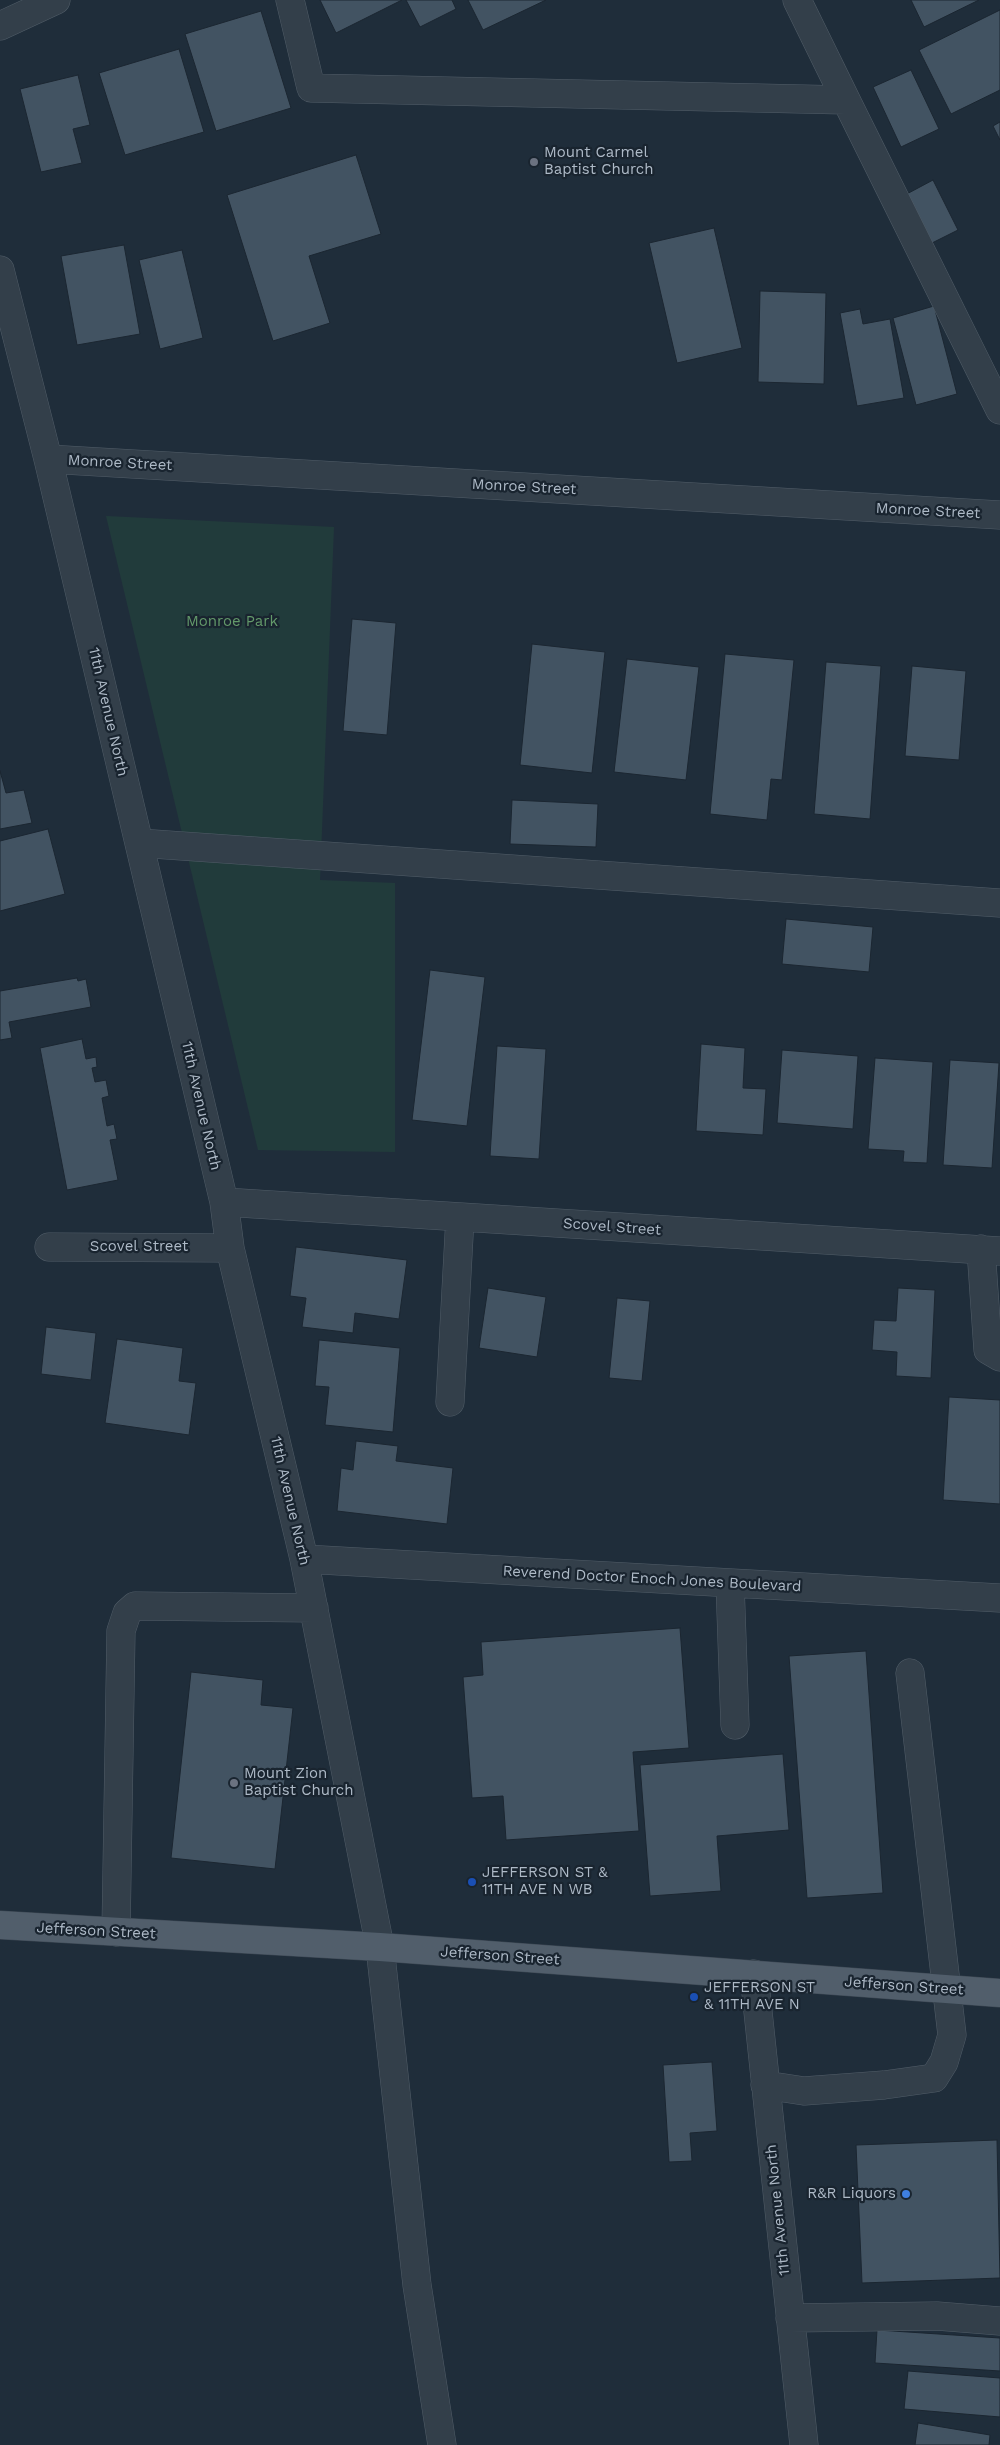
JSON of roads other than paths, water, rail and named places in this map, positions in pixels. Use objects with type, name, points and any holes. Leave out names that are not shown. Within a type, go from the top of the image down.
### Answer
[{"type":"main road","name":"Jefferson Street","points":[[5,1926],[380,1947],[1000,1994]]},
{"type":"street","points":[[0,26],[56,0]]},
{"type":"street","points":[[290,0],[311,88],[846,100]]},
{"type":"street","points":[[798,0],[1000,410]]},
{"type":"street","name":"11th Avenue North","points":[[0,270],[48,459],[224,1202],[230,1248],[314,1608],[380,1947],[417,2285],[442,2445]]},
{"type":"street","name":"Monroe Street","points":[[48,459],[1000,515]]},
{"type":"street","points":[[138,843],[1000,903]]},
{"type":"street","name":"Scovel Street","points":[[224,1202],[991,1250]]},
{"type":"street","points":[[450,1402],[460,1217]]},
{"type":"street","name":"Scovel Street","points":[[49,1247],[230,1248]]},
{"type":"street","points":[[991,1250],[988,1350],[1000,1357]]},
{"type":"street","name":"Reverend Doctor Enoch Jones Boulevard","points":[[304,1559],[1000,1598]]},
{"type":"street","points":[[730,1583],[736,1725]]},
{"type":"street","points":[[116,1932],[121,1632],[127,1613],[135,1606],[314,1608]]},
{"type":"street","points":[[765,2085],[804,2090],[884,2085],[934,2078],[944,2062],[952,2036],[910,1673]]},
{"type":"street","name":"11th Avenue North","points":[[754,1974],[804,2445]]},
{"type":"street","points":[[790,2318],[937,2316],[1000,2321]]},
{"type":"place","name":"Mount Carmel Baptist Church","points":[[534,162]]},
{"type":"place","name":"Mount Zion Baptist Church","points":[[234,1783]]},
{"type":"place","name":"JEFFERSON ST & 11TH AVE N WB","points":[[472,1882]]},
{"type":"place","name":"JEFFERSON ST & 11TH AVE N","points":[[694,1997]]},
{"type":"place","name":"R&R Liquors","points":[[906,2194]]},
{"type":"park label","name":"Monroe Park","points":[[232,622]]}]
